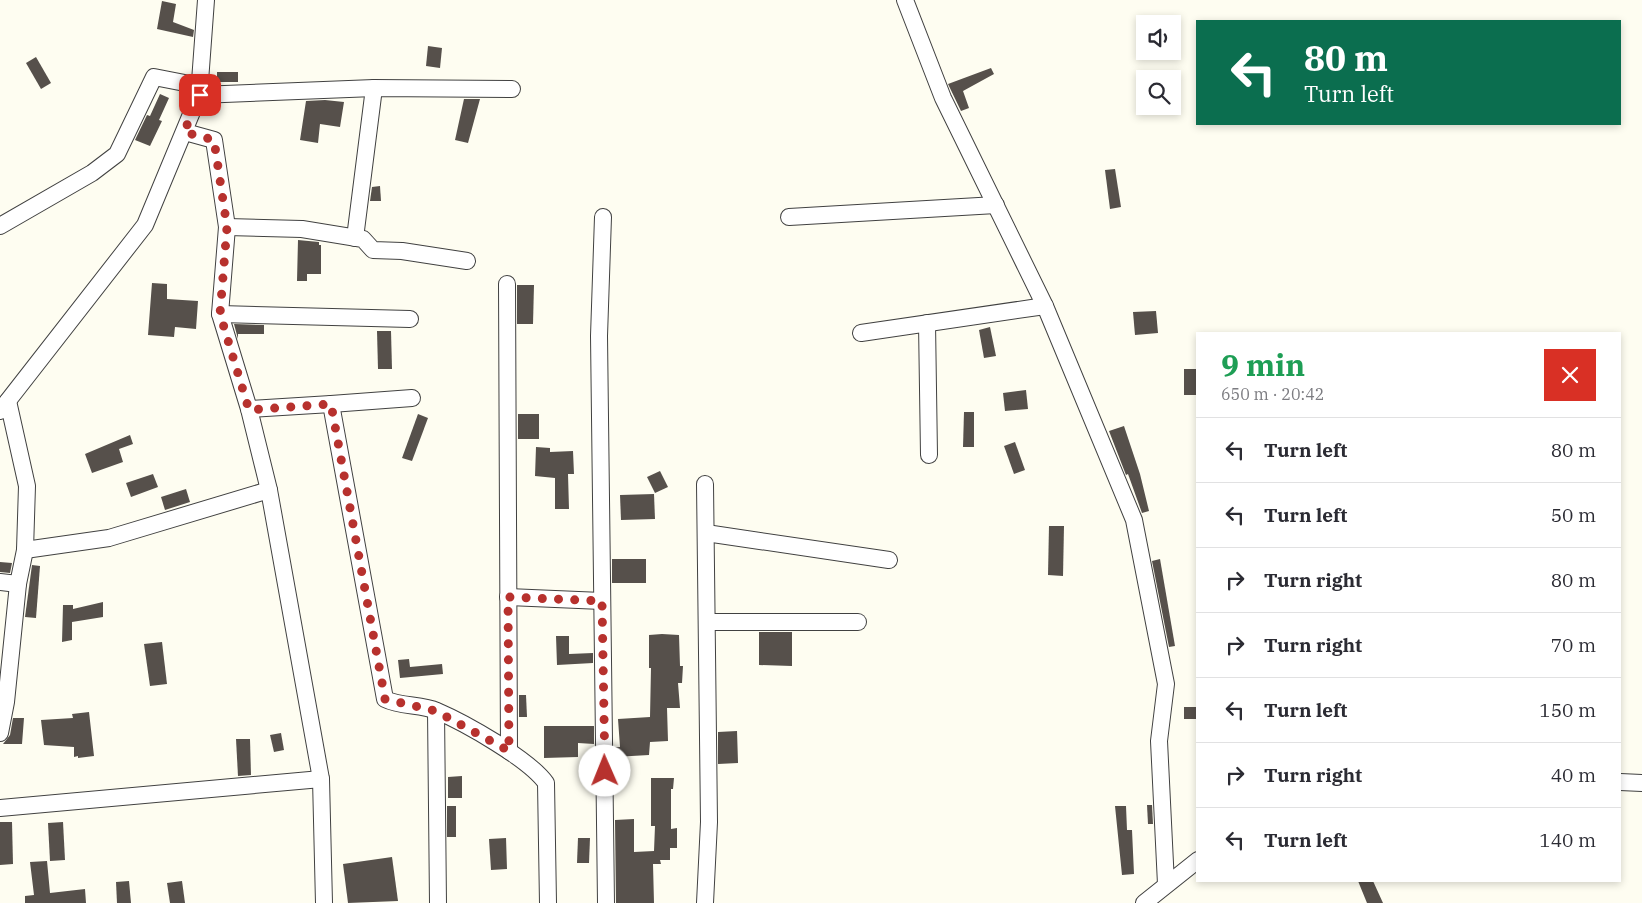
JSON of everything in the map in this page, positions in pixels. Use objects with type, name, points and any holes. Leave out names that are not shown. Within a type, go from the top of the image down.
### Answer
[{"type":"street","points":[[0,733],[6,702],[18,584],[25,550],[28,486],[4,406],[145,225],[200,91],[206,0]]},
{"type":"street","points":[[905,0],[943,98],[1045,306],[1134,520],[1166,684],[1159,741],[1166,884]]},
{"type":"street","points":[[0,226],[92,173],[118,154],[154,77],[200,91],[374,88],[512,89]]},
{"type":"street","points":[[355,238],[374,88]]},
{"type":"street","points":[[184,132],[214,140],[227,227],[220,314],[249,410],[269,490],[320,779],[324,903]]},
{"type":"street","points":[[789,217],[996,205]]},
{"type":"street","points":[[603,217],[599,336],[606,903]]},
{"type":"street","points":[[227,227],[302,228],[363,239],[373,250],[466,261]]},
{"type":"street","points":[[507,284],[509,751]]},
{"type":"street","points":[[861,333],[1045,306]]},
{"type":"street","points":[[220,314],[410,319]]},
{"type":"street","points":[[927,323],[929,455]]},
{"type":"street","points":[[249,410],[412,398]]},
{"type":"street","points":[[331,404],[385,699],[436,711],[509,751],[539,773],[546,783],[548,903]]},
{"type":"street","points":[[705,484],[709,822],[705,903]]},
{"type":"street","points":[[25,550],[110,538],[269,490]]},
{"type":"street","points":[[706,533],[889,560]]},
{"type":"street","points":[[0,582],[18,584]]},
{"type":"street","points":[[508,597],[602,601]]},
{"type":"street","points":[[707,622],[858,622]]},
{"type":"street","points":[[436,711],[438,903]]},
{"type":"street","points":[[0,808],[320,779]]},
{"type":"street","points":[[1621,782],[1642,783]]},
{"type":"street","points":[[1144,903],[1196,862]]},
{"type":"building","points":[[162,1],[176,4],[173,22],[194,30],[193,37],[157,29]]},
{"type":"building","points":[[428,46],[442,48],[440,68],[426,66]]},
{"type":"building","points":[[36,57],[51,83],[41,89],[26,63]]},
{"type":"building","points":[[991,68],[994,74],[963,91],[969,108],[961,111],[948,84]]},
{"type":"building","points":[[217,72],[238,72],[238,82],[217,82]]},
{"type":"building","points":[[160,94],[169,98],[159,120],[162,121],[150,146],[135,140],[147,115],[150,116]]},
{"type":"building","points":[[464,99],[480,99],[468,143],[455,140]]},
{"type":"building","points":[[306,101],[344,102],[340,127],[320,124],[318,143],[300,140]]},
{"type":"building","points":[[1115,169],[1121,207],[1110,209],[1105,170]]},
{"type":"building","points":[[380,186],[381,201],[370,201],[372,187]]},
{"type":"building","points":[[298,240],[319,242],[319,245],[321,245],[321,274],[307,274],[307,281],[297,281]]},
{"type":"building","points":[[152,283],[167,284],[167,299],[198,301],[196,329],[175,327],[174,337],[148,335]]},
{"type":"building","points":[[517,285],[534,285],[533,324],[517,324]]},
{"type":"building","points":[[1156,311],[1158,333],[1135,335],[1133,312]]},
{"type":"building","points":[[234,324],[264,325],[264,334],[238,334],[238,339]]},
{"type":"building","points":[[990,327],[996,356],[984,358],[979,330]]},
{"type":"building","points":[[377,331],[391,331],[392,369],[378,369]]},
{"type":"building","points":[[1184,369],[1196,369],[1196,395],[1184,395]]},
{"type":"building","points":[[1026,390],[1028,409],[1005,411],[1003,393]]},
{"type":"building","points":[[964,412],[974,412],[974,447],[963,447]]},
{"type":"building","points":[[418,414],[428,418],[412,461],[402,458]]},
{"type":"building","points":[[518,414],[539,414],[539,439],[518,439]]},
{"type":"building","points":[[1124,426],[1140,474],[1149,511],[1142,513],[1128,474],[1126,475],[1109,431]]},
{"type":"building","points":[[130,435],[133,444],[119,449],[123,462],[92,473],[85,454]]},
{"type":"building","points":[[1015,442],[1025,470],[1014,474],[1004,446]]},
{"type":"building","points":[[536,447],[550,448],[550,452],[573,451],[574,474],[568,474],[569,509],[555,509],[555,478],[535,476]]},
{"type":"building","points":[[660,471],[668,487],[655,493],[647,477]]},
{"type":"building","points":[[153,474],[158,487],[131,497],[126,483]]},
{"type":"building","points":[[186,489],[190,502],[165,510],[161,497]]},
{"type":"building","points":[[654,494],[655,519],[621,520],[620,495]]},
{"type":"building","points":[[1049,526],[1064,526],[1063,576],[1048,575]]},
{"type":"building","points":[[612,559],[646,559],[646,583],[612,583]]},
{"type":"building","points":[[1160,559],[1175,646],[1169,647],[1152,561]]},
{"type":"building","points":[[0,562],[12,563],[10,573],[0,572]]},
{"type":"building","points":[[32,565],[40,566],[36,618],[25,617]]},
{"type":"building","points":[[103,602],[103,617],[72,622],[72,640],[62,642],[63,605],[73,605],[73,609]]},
{"type":"building","points":[[759,632],[792,632],[792,666],[759,665]]},
{"type":"building","points":[[649,635],[679,635],[680,666],[683,666],[682,683],[678,683],[680,708],[667,708],[668,741],[650,742],[649,755],[614,757],[614,747],[620,747],[618,719],[650,717],[651,668],[649,668]]},
{"type":"building","points":[[556,636],[569,636],[569,654],[593,653],[593,663],[557,665]]},
{"type":"building","points":[[162,642],[167,684],[150,686],[144,644]]},
{"type":"building","points":[[409,659],[410,667],[442,664],[443,674],[400,678],[398,660]]},
{"type":"building","points":[[519,695],[526,695],[527,717],[519,717]]},
{"type":"building","points":[[1184,707],[1196,707],[1196,719],[1184,719]]},
{"type":"building","points":[[89,712],[94,756],[78,758],[78,756],[74,757],[74,747],[44,745],[41,720],[73,718],[72,714]]},
{"type":"building","points":[[13,718],[24,718],[22,744],[3,744],[10,735]]},
{"type":"building","points":[[544,726],[594,726],[594,744],[578,743],[578,757],[544,758]]},
{"type":"building","points":[[737,731],[738,763],[718,764],[718,732]]},
{"type":"building","points":[[281,733],[284,750],[274,752],[270,735]]},
{"type":"building","points":[[236,739],[250,739],[251,775],[238,776]]},
{"type":"building","points":[[462,776],[462,798],[448,798],[448,777]]},
{"type":"building","points":[[651,778],[674,778],[673,789],[671,789],[671,829],[677,828],[677,848],[670,848],[670,860],[660,860],[661,864],[653,864],[654,903],[616,903],[615,820],[634,819],[634,852],[654,851],[655,826],[651,826]]},
{"type":"building","points":[[1147,805],[1152,805],[1153,824],[1148,824]]},
{"type":"building","points":[[447,806],[456,806],[456,837],[447,837]]},
{"type":"building","points":[[1115,806],[1126,806],[1127,830],[1132,830],[1134,874],[1122,875]]},
{"type":"building","points":[[0,822],[12,822],[13,864],[0,865]]},
{"type":"building","points":[[63,822],[65,860],[50,861],[48,823]]},
{"type":"building","points":[[506,838],[507,869],[491,870],[489,839]]},
{"type":"building","points":[[578,838],[590,838],[589,863],[577,863]]},
{"type":"building","points":[[392,857],[398,901],[348,903],[343,864]]},
{"type":"building","points":[[47,861],[50,893],[85,889],[86,903],[25,903],[25,896],[34,895],[30,862]]},
{"type":"building","points":[[129,881],[131,903],[117,903],[116,882]]},
{"type":"building","points":[[182,881],[185,903],[170,903],[167,883]]},
{"type":"building","points":[[1358,882],[1373,882],[1383,903],[1367,903]]},
{"type":"route","points":[[200,95],[184,132],[214,140],[227,227],[220,314],[249,410],[331,404],[385,699],[436,711],[509,751],[508,597],[602,601],[605,771]]}]
